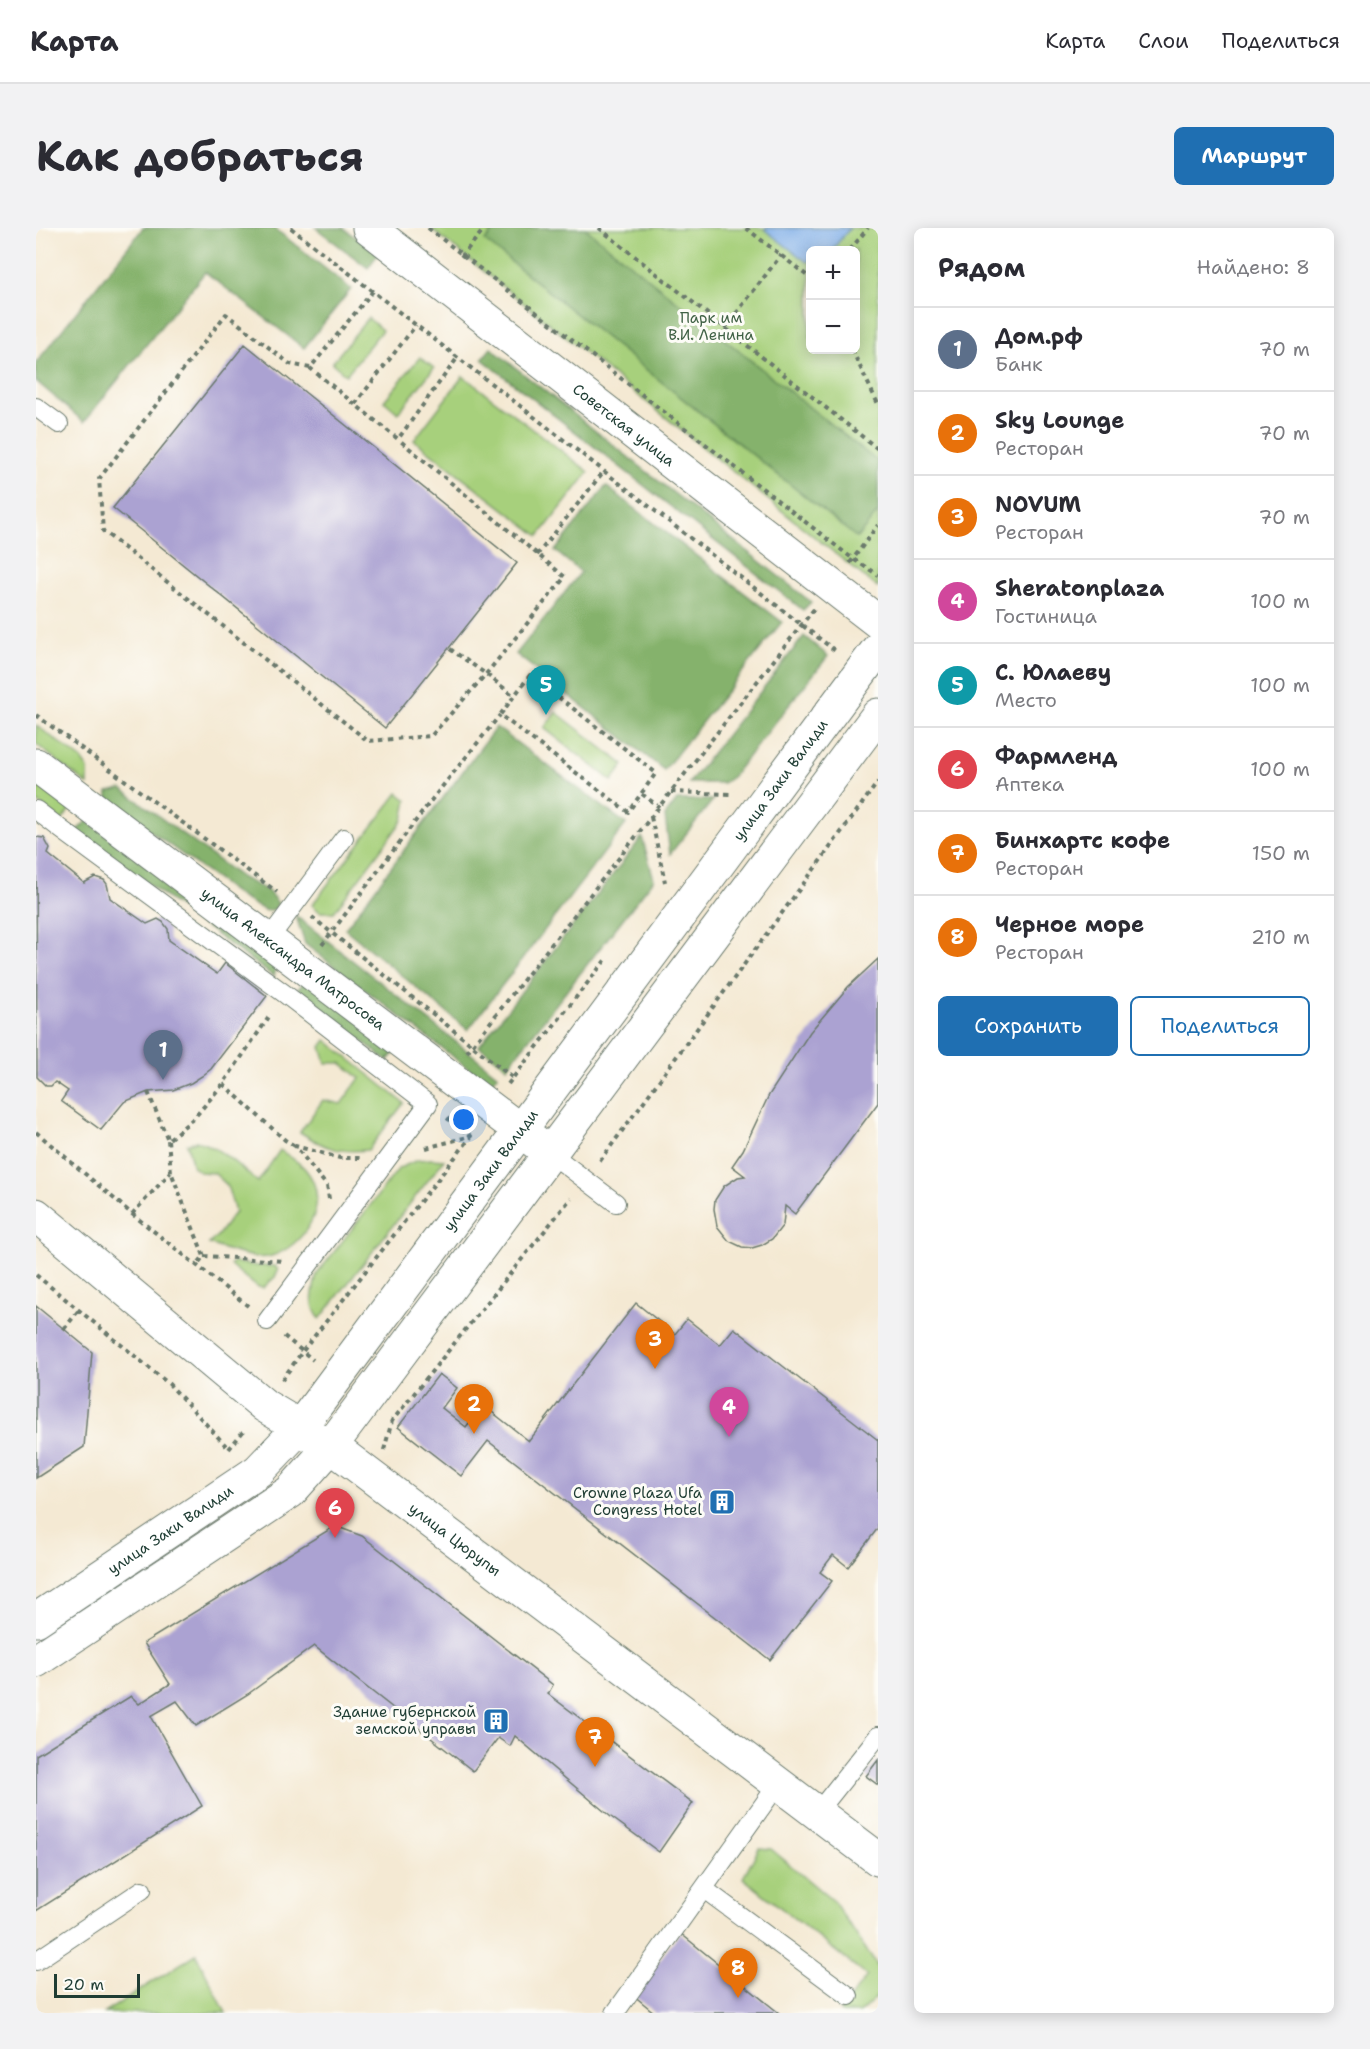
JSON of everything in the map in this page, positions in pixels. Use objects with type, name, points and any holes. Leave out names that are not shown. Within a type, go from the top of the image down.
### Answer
[{"type":"main road","name":"Советская улица","points":[[369,228],[878,622]]},
{"type":"main road","name":"улица Заки Валиди","points":[[36,1620],[258,1472],[300,1427],[870,660]]},
{"type":"main road","points":[[36,1661],[290,1492],[331,1446],[878,715]]},
{"type":"main road","name":"улица Александра Матросова","points":[[36,765],[550,1153]]},
{"type":"main road","name":"улица Цюрупы","points":[[36,1215],[265,1406],[331,1446],[878,1859]]},
{"type":"lane","points":[[36,406],[59,424]]},
{"type":"lane","points":[[36,810],[285,994],[428,1104],[267,1322]]},
{"type":"lane","points":[[268,940],[344,838]]},
{"type":"lane","points":[[550,1153],[616,1203]]},
{"type":"lane","points":[[817,1813],[878,1736]]},
{"type":"lane","points":[[615,2013],[778,1784]]},
{"type":"lane","points":[[704,1889],[849,1996]]},
{"type":"lane","points":[[36,1961],[142,1890]]},
{"type":"path","points":[[291,228],[802,625],[870,660]]},
{"type":"path","points":[[428,228],[853,559],[878,575]]},
{"type":"path","points":[[440,283],[485,228]]},
{"type":"path","points":[[599,228],[878,449]]},
{"type":"path","points":[[746,228],[806,275]]},
{"type":"path","points":[[853,246],[868,228]]},
{"type":"path","points":[[725,328],[781,255]]},
{"type":"path","points":[[310,368],[373,291]]},
{"type":"path","points":[[226,314],[290,364],[310,368],[565,578],[486,674],[431,736],[368,741],[103,531],[99,479],[226,314]]},
{"type":"path","points":[[355,404],[416,325]]},
{"type":"path","points":[[854,354],[878,404]]},
{"type":"path","points":[[398,439],[458,357]]},
{"type":"path","points":[[537,555],[604,471]]},
{"type":"path","points":[[449,1077],[878,525]]},
{"type":"path","points":[[450,649],[514,696]]},
{"type":"path","points":[[305,968],[433,798],[500,716],[530,675],[656,773],[628,812],[500,716]]},
{"type":"path","points":[[671,792],[735,794]]},
{"type":"path","points":[[642,794],[659,807]]},
{"type":"path","points":[[651,817],[665,883]]},
{"type":"path","points":[[168,1140],[194,1118],[223,1084],[285,994]]},
{"type":"path","points":[[223,1084],[285,1140],[295,1146]]},
{"type":"path","points":[[148,1092],[168,1140],[171,1172],[204,1256]]},
{"type":"path","points":[[265,1406],[302,1352],[471,1136],[489,1108]]},
{"type":"path","points":[[36,1132],[132,1214],[302,1352]]},
{"type":"path","points":[[132,1214],[171,1172]]},
{"type":"path","points":[[204,1256],[310,1263]]},
{"type":"path","points":[[196,1266],[204,1256]]},
{"type":"path","points":[[36,1275],[169,1384],[229,1449]]},
{"type":"path","points":[[64,1329],[79,1310]]},
{"type":"path","points":[[384,1451],[392,1421]]},
{"type":"green space","points":[[143,228],[274,228],[351,289],[304,348],[205,272],[84,422],[36,381],[36,363]]},
{"type":"green space","points":[[316,228],[343,228],[378,254],[368,268]]},
{"type":"green space","name":"Парк им В.И. Ленина","points":[[430,228],[878,228],[878,588]]},
{"type":"green space","points":[[496,228],[585,228],[878,462],[878,512],[857,538],[485,241]]},
{"type":"green space","points":[[368,318],[382,330],[346,375],[332,363]]},
{"type":"green space","points":[[491,348],[811,602],[803,610],[482,359]]},
{"type":"green space","points":[[420,357],[434,368],[398,413],[384,401]]},
{"type":"green space","points":[[463,376],[589,472],[539,536],[414,440]]},
{"type":"green space","points":[[606,486],[782,622],[664,770],[516,654],[581,572],[555,551]]},
{"type":"green space","points":[[804,636],[828,656],[732,777],[723,783],[689,783]]},
{"type":"green space","points":[[556,712],[624,765],[612,781],[544,728]]},
{"type":"green space","points":[[36,725],[81,759],[88,769],[88,785],[36,744]]},
{"type":"green space","points":[[496,727],[626,824],[468,1030],[345,929]]},
{"type":"green space","points":[[38,784],[70,809],[62,821],[36,801]]},
{"type":"green space","points":[[122,789],[242,878],[267,890],[278,903],[275,909],[266,911],[242,898],[108,800],[108,792]]},
{"type":"green space","points":[[398,793],[407,800],[403,820],[334,912],[320,912],[312,905]]},
{"type":"green space","points":[[677,800],[713,800],[670,854],[665,816]]},
{"type":"green space","points":[[87,821],[277,962],[274,977],[76,831]]},
{"type":"green space","points":[[642,837],[654,879],[507,1067],[479,1046]]},
{"type":"green space","points":[[296,916],[498,1075],[489,1084],[305,944]]},
{"type":"green space","points":[[307,979],[396,1051],[387,1061],[298,989]]},
{"type":"green space","points":[[326,1040],[404,1103],[368,1150],[339,1150],[317,1142],[300,1132],[323,1100],[341,1104],[360,1078],[341,1063],[326,1063],[321,1047]]},
{"type":"green space","points":[[196,1141],[221,1152],[258,1182],[280,1150],[301,1164],[314,1183],[317,1196],[311,1222],[303,1234],[281,1252],[262,1258],[247,1256],[209,1244],[235,1212],[227,1185],[214,1173],[200,1172],[193,1167],[187,1144]]},
{"type":"green space","points":[[418,1160],[444,1160],[320,1319],[313,1303],[317,1274],[399,1168]]},
{"type":"green space","points":[[233,1262],[275,1266],[278,1270],[275,1277],[263,1288],[257,1287],[230,1265]]},
{"type":"green space","points":[[759,1848],[771,1849],[834,1902],[878,1967],[878,1996],[859,2013],[840,2011],[867,1976],[743,1878]]},
{"type":"green space","points":[[196,1954],[226,2013],[104,2013]]},
{"type":"water","points":[[766,228],[850,228],[835,246],[806,246],[806,261],[765,230]]},
{"type":"building","points":[[245,344],[517,563],[385,728],[113,508]]},
{"type":"building","points":[[36,837],[44,838],[50,849],[48,854],[84,883],[95,877],[104,880],[110,898],[147,924],[158,919],[163,922],[168,929],[169,940],[217,974],[225,963],[267,996],[211,1069],[191,1083],[173,1090],[148,1092],[124,1102],[101,1130],[61,1101],[68,1091],[55,1082],[51,1086],[46,1086],[37,1077]]},
{"type":"building","points":[[878,959],[878,1103],[795,1214],[785,1206],[783,1225],[772,1239],[752,1248],[742,1247],[729,1241],[717,1226],[715,1200],[724,1186],[738,1177],[745,1176],[732,1166],[743,1150],[769,1095],[810,1032],[848,987]]},
{"type":"building","name":"Crowne Plaza Ufa Congress Hotel","points":[[636,1303],[675,1334],[687,1319],[720,1345],[734,1328],[878,1440],[878,1528],[848,1567],[833,1555],[820,1572],[832,1581],[770,1660],[488,1441],[461,1476],[398,1427],[439,1374],[457,1388],[442,1408],[466,1427],[483,1405],[529,1441]]},
{"type":"building","points":[[36,1306],[92,1352],[84,1447],[36,1478]]},
{"type":"building","name":"Здание губернской земской управы","points":[[335,1526],[362,1536],[553,1685],[548,1694],[693,1803],[659,1852],[611,1817],[515,1736],[510,1746],[498,1738],[473,1771],[314,1646],[248,1694],[196,1726],[177,1701],[151,1716],[202,1806],[36,1911],[36,1755],[131,1696],[139,1704],[170,1684],[144,1643]]},
{"type":"building","points":[[878,1760],[878,1785],[866,1776]]},
{"type":"building","points":[[680,1933],[779,2013],[655,2013],[633,1995]]},
{"type":"place","name":"С. Юлаеву","points":[[546,715]]},
{"type":"place","name":"Дом.рф","points":[[163,1080]]},
{"type":"place","name":"NOVUM","points":[[655,1369]]},
{"type":"place","name":"Sky Lounge","points":[[474,1434]]},
{"type":"place","name":"Sheratonplaza","points":[[729,1437]]},
{"type":"place","name":"Crowne Plaza Ufa Congress Hotel","points":[[722,1502]]},
{"type":"place","name":"Фармленд","points":[[335,1538]]},
{"type":"place","name":"Здание губернской земской управы","points":[[496,1721]]},
{"type":"place","name":"Бинхартс кофе","points":[[595,1767]]},
{"type":"place","name":"Черное море","points":[[738,1998]]}]
